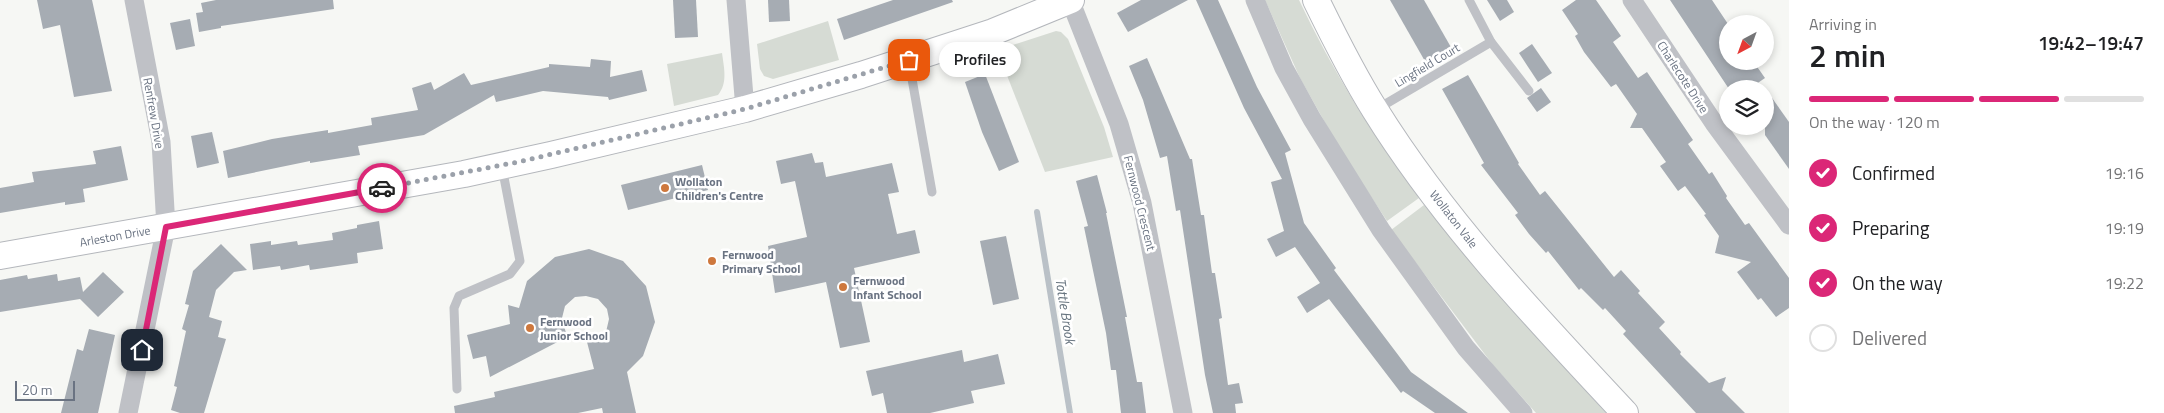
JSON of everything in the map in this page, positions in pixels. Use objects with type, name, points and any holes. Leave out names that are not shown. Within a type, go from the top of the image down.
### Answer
[{"type":"street","name":"Renfrew Drive","points":[[128,413],[166,227],[160,142],[134,0]]},
{"type":"street","points":[[736,0],[745,109]]},
{"type":"street","name":"Arleston Drive","points":[[0,256],[502,166],[745,109],[909,60],[993,32],[1070,0]]},
{"type":"street","name":"Fernwood Crescent","points":[[1070,0],[1118,124],[1139,194],[1184,413]]},
{"type":"street","points":[[1255,0],[1284,68],[1312,119],[1381,230],[1466,348],[1523,413]]},
{"type":"street","name":"Wollaton Vale","points":[[1316,0],[1338,46],[1375,110],[1432,193],[1544,326],[1625,413]]},
{"type":"street","name":"Charlecote Drive","points":[[1632,0],[1714,124],[1789,225]]},
{"type":"lane","points":[[1469,0],[1491,42],[1529,91]]},
{"type":"lane","name":"Lingfield Court","points":[[1375,110],[1491,42]]},
{"type":"lane","points":[[909,60],[932,192]]},
{"type":"lane","points":[[458,390],[454,308],[459,296],[510,274],[520,261],[502,166]]},
{"type":"shaded area","points":[[1265,0],[1299,0],[1325,52],[1354,102],[1385,151],[1419,198],[1387,221],[1341,151],[1300,78]]},
{"type":"shaded area","points":[[828,21],[839,60],[773,79],[764,76],[760,69],[757,44]]},
{"type":"shaded area","points":[[1056,31],[1061,32],[1068,39],[1104,127],[1113,157],[1045,172],[997,50]]},
{"type":"shaded area","points":[[722,53],[724,80],[718,95],[674,106],[667,64]]},
{"type":"shaded area","points":[[1424,205],[1493,289],[1606,413],[1536,413],[1493,365],[1391,230]]},
{"type":"building","points":[[37,0],[92,0],[112,91],[74,97],[60,25],[43,29]]},
{"type":"building","points":[[216,0],[333,0],[334,9],[221,26],[221,28],[199,32],[196,13],[203,12],[201,3]]},
{"type":"building","points":[[673,0],[696,0],[698,37],[675,38]]},
{"type":"building","points":[[768,0],[789,0],[790,21],[769,22]]},
{"type":"building","points":[[893,0],[952,0],[953,2],[844,40],[837,19]]},
{"type":"building","points":[[1141,0],[1188,0],[1128,32],[1117,13]]},
{"type":"building","points":[[1196,0],[1218,0],[1257,87],[1291,150],[1285,153],[1304,223],[1336,268],[1334,270],[1411,372],[1468,413],[1435,413],[1403,391],[1401,393],[1329,299],[1307,313],[1297,297],[1320,283],[1295,247],[1276,257],[1267,239],[1284,231],[1271,182],[1282,179],[1244,108]]},
{"type":"building","points":[[1390,0],[1424,0],[1452,49],[1426,63]]},
{"type":"building","points":[[1487,0],[1507,0],[1514,12],[1500,21]]},
{"type":"building","points":[[1576,0],[1596,0],[1621,36],[1613,42],[1638,78],[1647,72],[1693,140],[1688,144],[1709,174],[1712,172],[1727,196],[1726,198],[1745,225],[1749,223],[1789,278],[1789,308],[1776,317],[1761,298],[1758,300],[1737,272],[1751,262],[1715,253],[1719,236],[1704,215],[1706,214],[1685,186],[1678,191],[1660,166],[1666,162],[1642,128],[1630,128],[1637,114],[1616,84],[1611,87],[1584,52],[1575,36],[1578,34],[1562,10]]},
{"type":"building","points":[[1670,0],[1712,0],[1722,15],[1719,15],[1719,70],[1759,70],[1765,78],[1762,80],[1723,80]]},
{"type":"building","points":[[190,19],[195,46],[176,50],[170,23]]},
{"type":"building","points":[[1532,44],[1552,73],[1538,82],[1519,53]]},
{"type":"building","points":[[1147,58],[1190,159],[1192,159],[1201,215],[1204,215],[1212,273],[1215,273],[1222,318],[1219,319],[1228,385],[1239,383],[1243,403],[1235,404],[1236,413],[1213,413],[1205,375],[1180,210],[1176,211],[1167,156],[1160,158],[1143,100],[1129,66]]},
{"type":"building","points":[[591,59],[611,61],[610,77],[642,70],[647,91],[609,100],[608,97],[543,91],[496,102],[494,95],[424,135],[358,146],[360,155],[310,163],[310,161],[228,178],[223,151],[272,139],[328,130],[328,133],[372,125],[371,118],[418,110],[412,88],[431,82],[434,90],[464,73],[471,85],[549,67],[549,64],[590,67]]},
{"type":"building","points":[[985,74],[1019,162],[999,171],[982,132],[965,82]]},
{"type":"building","points":[[1468,75],[1518,164],[1540,195],[1545,191],[1614,277],[1621,270],[1640,291],[1638,293],[1665,322],[1659,328],[1681,352],[1680,354],[1709,383],[1726,377],[1722,390],[1745,413],[1696,413],[1623,334],[1626,331],[1605,308],[1603,310],[1581,288],[1579,290],[1548,251],[1546,253],[1529,234],[1515,215],[1518,213],[1481,165],[1484,163],[1442,89]]},
{"type":"building","points":[[1541,88],[1551,102],[1537,112],[1527,98]]},
{"type":"building","points":[[1774,101],[1789,122],[1789,169],[1765,135],[1774,135]]},
{"type":"building","points":[[212,132],[219,163],[197,168],[191,136]]},
{"type":"building","points":[[121,146],[128,180],[83,189],[85,202],[65,205],[65,202],[0,213],[0,188],[34,182],[32,172],[96,164],[93,151]]},
{"type":"building","name":"Fernwood Infant School","points":[[812,153],[815,163],[823,162],[826,177],[892,163],[899,192],[888,194],[897,234],[915,230],[920,253],[854,268],[870,342],[840,348],[826,282],[775,293],[768,246],[807,237],[795,181],[781,184],[776,161]]},
{"type":"building","name":"Wollaton Children's Centre","points":[[702,165],[708,190],[628,210],[621,185]]},
{"type":"building","points":[[1097,175],[1107,213],[1127,317],[1125,317],[1137,382],[1142,382],[1146,413],[1121,413],[1116,370],[1111,370],[1106,333],[1084,227],[1088,226],[1076,181]]},
{"type":"building","points":[[379,221],[383,249],[357,253],[358,263],[310,270],[309,265],[281,270],[280,266],[253,270],[250,244],[271,241],[271,245],[297,241],[298,245],[333,240],[332,233],[357,228],[357,225]]},
{"type":"building","points":[[1006,236],[1019,299],[993,305],[980,241]]},
{"type":"building","points":[[221,244],[247,270],[234,272],[216,290],[209,317],[222,321],[218,337],[226,339],[204,413],[180,413],[171,410],[177,387],[174,386],[186,331],[182,329],[189,305],[185,304],[193,271]]},
{"type":"building","name":"Fernwood Junior School","points":[[589,249],[623,261],[646,286],[655,322],[643,356],[627,372],[636,413],[603,413],[602,408],[578,413],[455,413],[454,406],[495,397],[494,392],[594,369],[587,342],[596,340],[606,332],[609,319],[607,309],[598,299],[586,296],[575,297],[565,306],[562,318],[567,337],[490,377],[486,356],[473,359],[467,335],[510,324],[508,305],[519,308],[527,281],[555,257]]},
{"type":"building","points":[[103,272],[124,292],[98,317],[80,299],[0,312],[0,280],[27,275],[28,279],[57,274],[58,281],[80,277],[83,292]]},
{"type":"building","points":[[89,329],[115,335],[98,413],[61,413],[77,349],[83,351]]},
{"type":"building","points":[[962,350],[964,362],[998,354],[1005,384],[971,391],[974,403],[930,413],[887,413],[883,393],[872,396],[866,371]]},
{"type":"waterway","name":"Tottle Brook","points":[[1037,212],[1070,413]]},
{"type":"way so far","points":[[382,188],[464,174],[745,109],[861,76],[909,60]]},
{"type":"place","name":"Profiles","points":[[909,60]]},
{"type":"place","name":"Wollaton Children's Centre","points":[[665,188]]},
{"type":"place","name":"Fernwood Primary School","points":[[712,261]]},
{"type":"place","name":"Fernwood Infant School","points":[[843,287]]},
{"type":"place","name":"Fernwood Junior School","points":[[530,328]]},
{"type":"route","points":[[142,350],[166,227],[382,188]]}]
